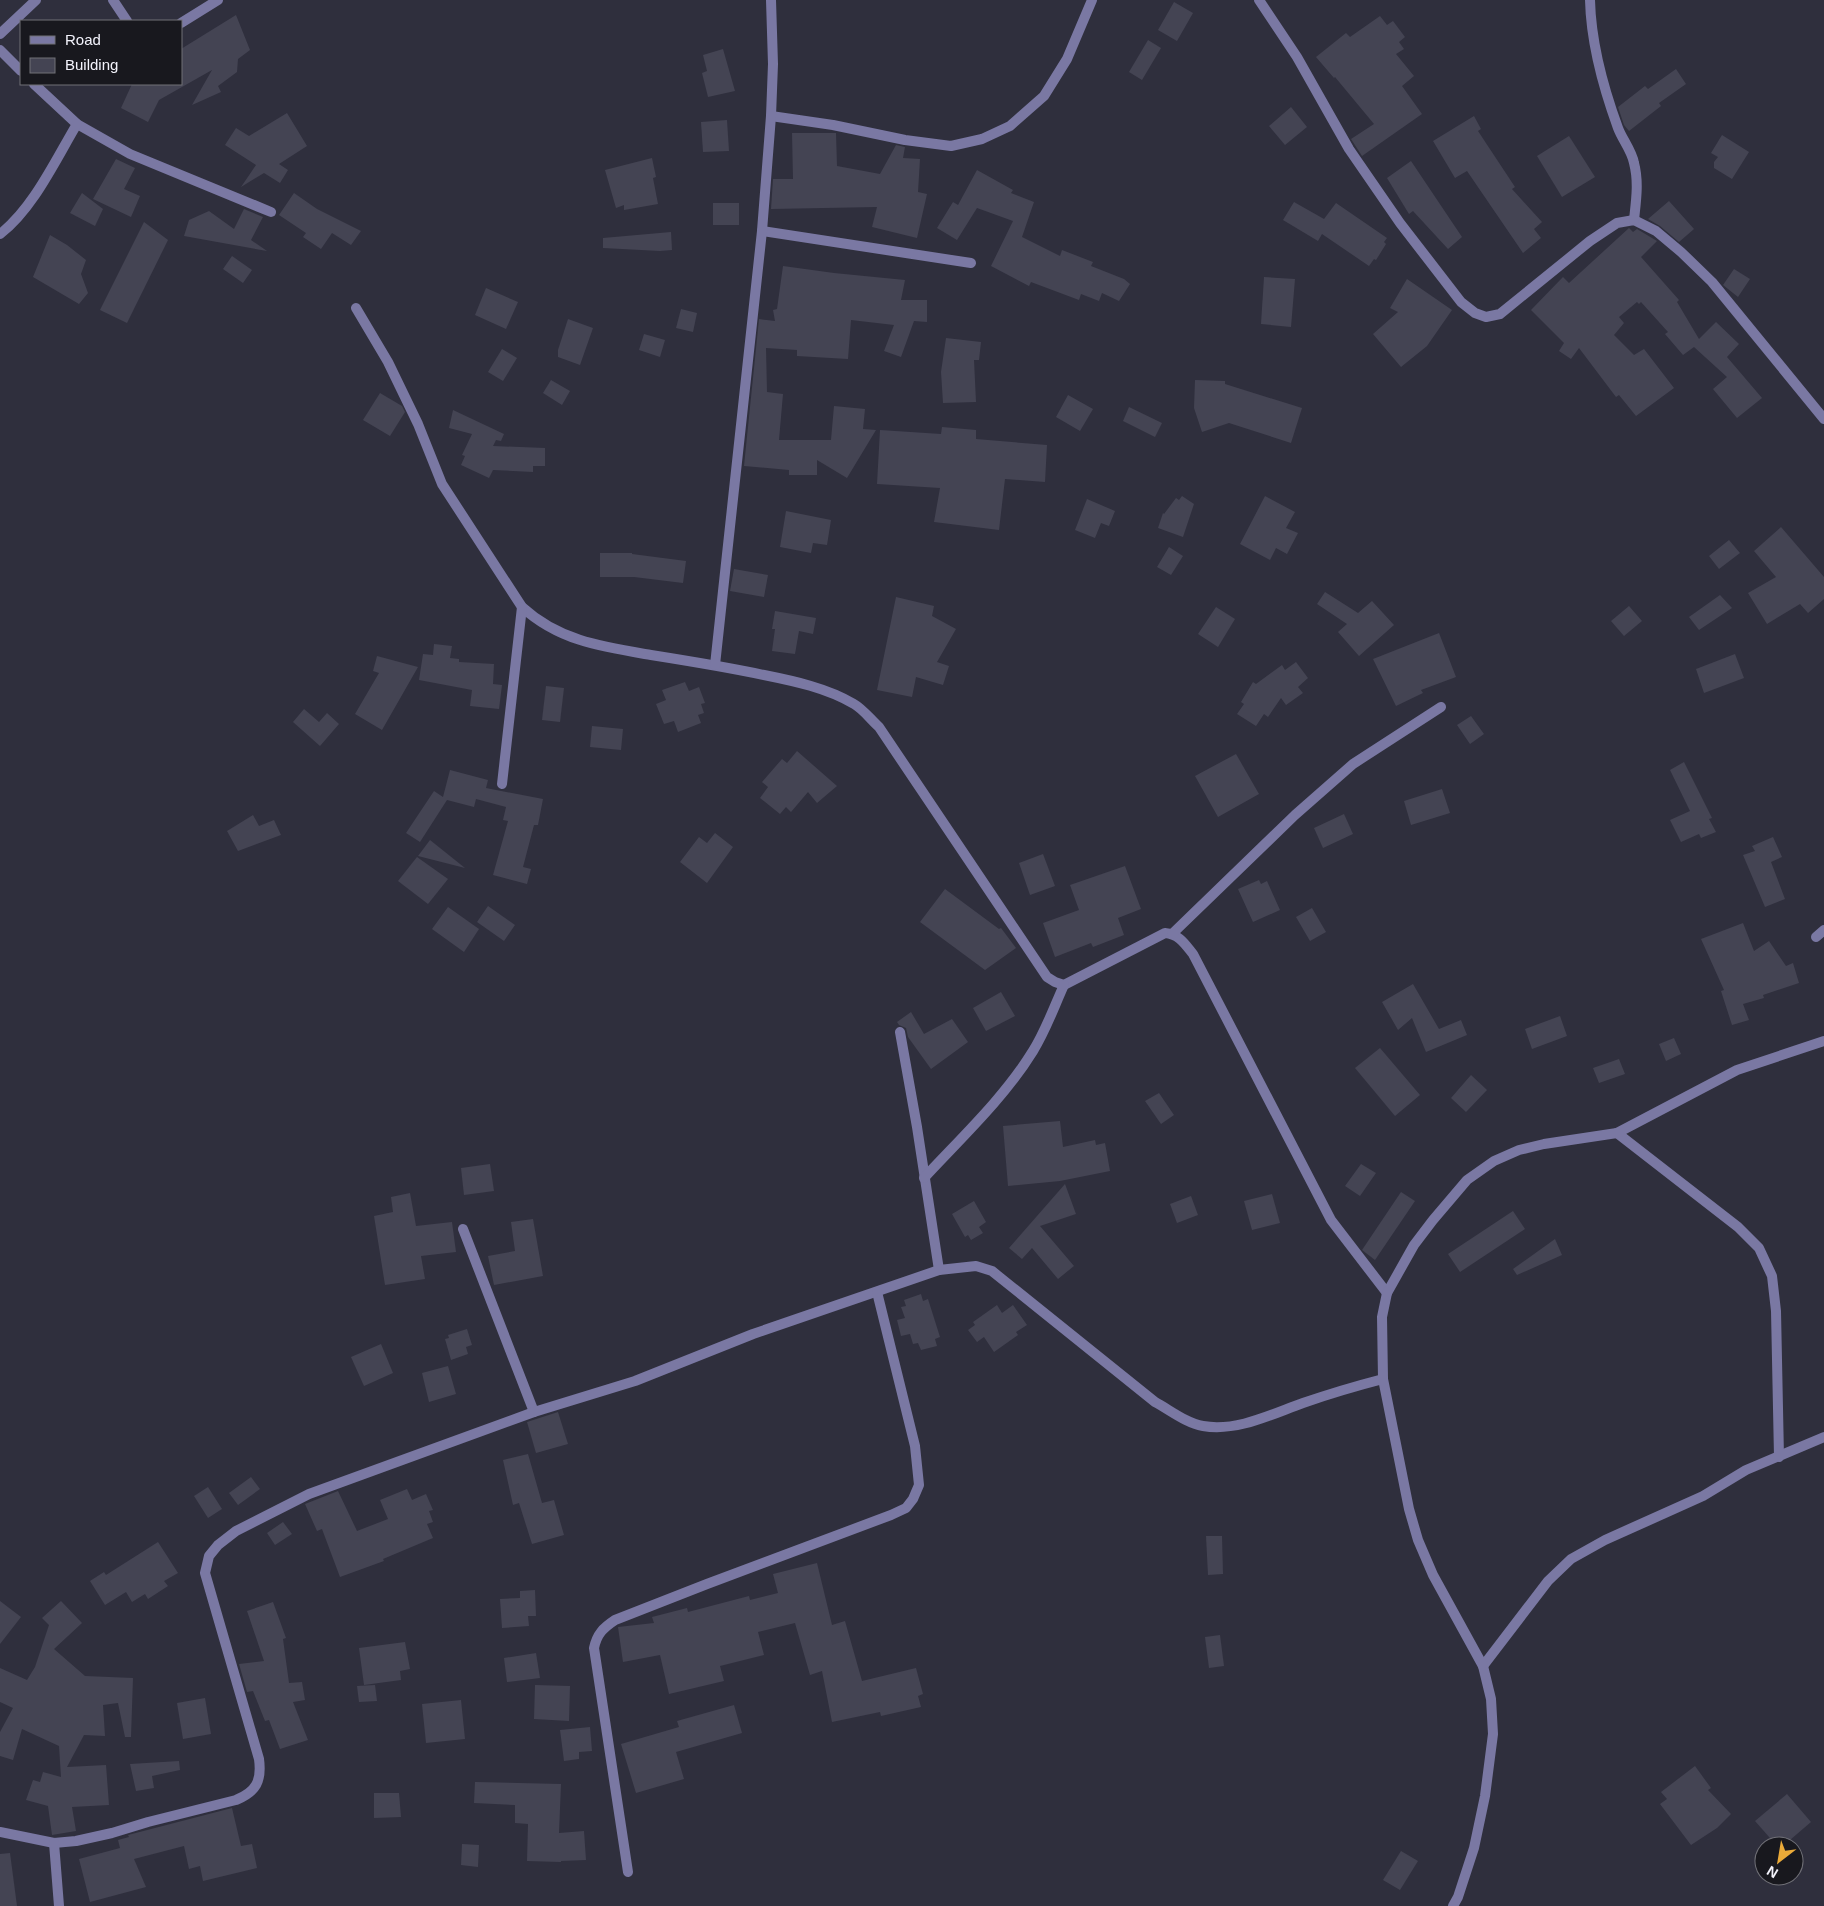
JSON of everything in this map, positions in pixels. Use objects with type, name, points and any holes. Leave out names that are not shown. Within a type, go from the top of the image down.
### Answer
[{"type":"street","points":[[0,34],[36,0]]},
{"type":"street","points":[[113,0],[126,20]]},
{"type":"street","points":[[182,22],[218,0]]},
{"type":"street","points":[[715,665],[762,231],[771,116],[771,0]]},
{"type":"street","points":[[771,116],[856,129],[905,140],[951,146],[982,139],[1010,126],[1044,96],[1067,59],[1092,0]]},
{"type":"street","points":[[1258,0],[1297,57],[1349,149],[1400,223],[1455,294],[1475,313],[1486,317],[1500,314],[1590,240],[1617,223],[1634,220],[1656,231],[1712,282],[1824,419]]},
{"type":"street","points":[[1590,0],[1595,49],[1604,89],[1618,130],[1634,161],[1638,193],[1634,220]]},
{"type":"street","points":[[0,50],[20,70]]},
{"type":"street","points":[[35,85],[77,124],[130,154],[271,212]]},
{"type":"street","points":[[0,234],[12,225],[39,188],[77,124]]},
{"type":"street","points":[[762,231],[971,262]]},
{"type":"street","points":[[356,308],[388,362],[418,424],[442,484],[522,607],[536,620],[557,632],[584,641],[612,649],[715,665],[788,680],[825,691],[855,704],[879,727],[1047,977],[1064,985]]},
{"type":"street","points":[[502,784],[522,607]]},
{"type":"street","points":[[1172,934],[1295,815],[1353,764],[1441,707]]},
{"type":"street","points":[[924,1178],[1011,1082],[1033,1051],[1046,1028],[1064,985],[1155,938],[1166,933],[1172,934],[1180,939],[1193,954],[1331,1220],[1387,1293]]},
{"type":"street","points":[[900,1032],[939,1270]]},
{"type":"street","points":[[1453,1906],[1474,1848],[1493,1734],[1491,1699],[1483,1666],[1433,1575],[1418,1540],[1401,1474],[1383,1379],[1382,1317],[1387,1293],[1414,1245],[1438,1214],[1468,1180],[1494,1161],[1519,1150],[1544,1144],[1617,1133],[1737,1070],[1824,1041]]},
{"type":"street","points":[[1617,1133],[1738,1227],[1759,1248],[1772,1276],[1776,1311],[1779,1457]]},
{"type":"street","points":[[463,1229],[534,1412]]},
{"type":"street","points":[[0,1832],[54,1843],[76,1841],[236,1800],[249,1794],[256,1785],[261,1773],[259,1759],[205,1573],[209,1556],[218,1545],[236,1531],[309,1494],[534,1412],[635,1381],[753,1334],[939,1270],[976,1266],[992,1271],[1155,1402],[1202,1426],[1226,1427],[1253,1421],[1350,1387],[1383,1379]]},
{"type":"street","points":[[628,1872],[594,1648],[596,1637],[603,1628],[615,1620],[892,1515],[906,1508],[914,1499],[919,1485],[915,1446],[877,1292]]},
{"type":"street","points":[[1483,1666],[1548,1581],[1571,1558],[1605,1540],[1703,1496],[1746,1470],[1824,1437]]},
{"type":"street","points":[[54,1843],[59,1906]]},
{"type":"building","points":[[1174,2],[1193,13],[1177,41],[1158,30]]},
{"type":"building","points":[[236,15],[250,50],[238,59],[237,72],[218,86],[221,92],[192,105],[212,70],[159,100],[148,122],[121,108],[132,85],[182,85],[182,48]]},
{"type":"building","points":[[1380,16],[1387,25],[1393,21],[1405,37],[1399,42],[1404,49],[1396,54],[1414,76],[1402,86],[1422,114],[1362,156],[1351,139],[1374,124],[1316,57],[1346,33],[1350,37]]},
{"type":"building","points":[[1148,40],[1161,48],[1142,80],[1129,72]]},
{"type":"building","points":[[723,49],[735,91],[708,97],[702,73],[707,71],[703,55]]},
{"type":"building","points":[[1676,69],[1686,84],[1659,103],[1661,106],[1629,131],[1624,125],[1618,107],[1645,86],[1648,89]]},
{"type":"building","points":[[1291,107],[1307,127],[1285,145],[1269,126]]},
{"type":"building","points":[[287,113],[307,146],[279,164],[288,170],[280,183],[264,173],[241,187],[256,165],[225,145],[236,128],[249,136]]},
{"type":"building","points":[[1474,116],[1481,129],[1478,131],[1515,187],[1512,189],[1542,222],[1534,229],[1541,238],[1523,253],[1467,171],[1455,178],[1433,141]]},
{"type":"building","points":[[727,120],[729,151],[703,152],[701,122]]},
{"type":"building","points":[[792,133],[836,133],[837,166],[880,174],[896,145],[905,147],[903,158],[920,159],[918,192],[927,194],[917,238],[872,227],[877,207],[771,209],[773,179],[793,179]]},
{"type":"building","points":[[1722,135],[1749,152],[1732,179],[1714,168],[1714,162],[1718,157],[1711,153]]},
{"type":"building","points":[[1569,136],[1595,177],[1562,197],[1537,156]]},
{"type":"building","points":[[652,158],[656,177],[653,178],[658,204],[624,210],[624,205],[616,208],[605,170]]},
{"type":"building","points":[[116,159],[135,168],[124,189],[140,196],[131,217],[93,199]]},
{"type":"building","points":[[1411,161],[1462,237],[1448,249],[1413,211],[1409,214],[1387,178]]},
{"type":"building","points":[[977,170],[1013,190],[1011,193],[1034,202],[1022,237],[1060,256],[1062,250],[1093,262],[1091,266],[1124,279],[1130,284],[1119,301],[1102,293],[1099,301],[1081,294],[1079,300],[1031,282],[1029,286],[991,266],[1013,221],[977,208],[957,240],[937,228],[953,202],[958,205]]},
{"type":"building","points":[[82,193],[103,209],[95,226],[70,213]]},
{"type":"building","points":[[294,193],[317,209],[361,231],[351,245],[332,233],[321,249],[303,237],[306,233],[279,215]]},
{"type":"building","points":[[1669,201],[1694,229],[1679,242],[1660,226],[1648,219]]},
{"type":"building","points":[[1294,202],[1324,219],[1336,203],[1387,238],[1384,242],[1386,244],[1376,260],[1374,259],[1369,266],[1322,234],[1318,241],[1283,220]]},
{"type":"building","points":[[713,203],[739,203],[739,225],[713,225]]},
{"type":"building","points":[[244,209],[263,217],[251,240],[267,251],[184,236],[189,220],[209,211],[234,229]]},
{"type":"building","points":[[144,222],[168,240],[127,323],[100,310]]},
{"type":"building","points":[[1629,228],[1633,232],[1637,229],[1657,241],[1641,257],[1679,300],[1677,302],[1699,339],[1716,322],[1739,344],[1727,357],[1762,398],[1737,418],[1713,389],[1727,377],[1694,347],[1683,355],[1665,334],[1668,332],[1641,302],[1639,304],[1637,302],[1619,317],[1624,323],[1614,335],[1634,355],[1644,349],[1674,388],[1636,416],[1619,395],[1616,397],[1579,348],[1571,359],[1559,351],[1564,343],[1531,310],[1563,277],[1569,283]]},
{"type":"building","points":[[671,232],[672,250],[603,248],[603,238]]},
{"type":"building","points":[[50,235],[86,260],[81,274],[88,293],[79,304],[33,277]]},
{"type":"building","points":[[232,256],[252,270],[243,283],[223,269]]},
{"type":"building","points":[[783,266],[905,280],[901,300],[927,300],[927,322],[914,321],[901,357],[884,351],[894,325],[851,320],[848,359],[797,356],[797,350],[766,348],[767,392],[783,394],[779,440],[831,440],[834,406],[865,409],[863,429],[876,430],[847,478],[817,460],[817,475],[789,475],[789,470],[744,466],[759,319],[775,321],[773,310],[777,309]]},
{"type":"building","points":[[1734,269],[1750,279],[1738,297],[1723,285]]},
{"type":"building","points":[[1264,277],[1295,279],[1291,327],[1261,324]]},
{"type":"building","points":[[1407,279],[1452,310],[1427,346],[1401,367],[1373,334],[1398,312],[1390,308]]},
{"type":"building","points":[[486,288],[518,302],[506,329],[475,315]]},
{"type":"building","points":[[681,309],[697,313],[693,332],[676,328]]},
{"type":"building","points":[[568,319],[593,328],[580,365],[558,357],[558,350]]},
{"type":"building","points":[[644,334],[665,340],[660,357],[639,350]]},
{"type":"building","points":[[946,338],[981,342],[979,360],[974,360],[976,402],[943,403],[941,372]]},
{"type":"building","points":[[502,349],[517,358],[503,381],[488,372]]},
{"type":"building","points":[[551,380],[570,391],[562,405],[543,393]]},
{"type":"building","points":[[1195,380],[1225,381],[1225,384],[1302,408],[1291,443],[1229,423],[1202,432],[1194,408]]},
{"type":"building","points":[[380,393],[402,406],[405,412],[390,436],[363,420]]},
{"type":"building","points":[[1068,395],[1093,409],[1080,431],[1056,417]]},
{"type":"building","points":[[1129,407],[1162,423],[1155,437],[1123,421]]},
{"type":"building","points":[[453,410],[504,434],[501,441],[496,440],[493,446],[545,448],[545,466],[533,466],[533,472],[493,470],[489,478],[461,465],[465,456],[462,455],[472,434],[449,428]]},
{"type":"building","points":[[942,427],[976,430],[976,439],[1047,445],[1045,482],[1005,479],[999,530],[934,522],[940,488],[877,484],[880,430],[941,434]]},
{"type":"building","points":[[1182,496],[1194,504],[1183,537],[1158,528],[1163,513],[1176,498],[1179,500]]},
{"type":"building","points":[[1265,496],[1295,512],[1286,528],[1298,533],[1287,554],[1276,548],[1270,560],[1240,544]]},
{"type":"building","points":[[1087,499],[1115,511],[1109,526],[1101,523],[1095,538],[1075,530]]},
{"type":"building","points":[[786,511],[831,520],[827,545],[813,543],[811,553],[780,547]]},
{"type":"building","points":[[1781,527],[1824,577],[1824,599],[1808,613],[1800,604],[1767,624],[1748,593],[1776,577],[1754,551]]},
{"type":"building","points":[[1729,540],[1740,553],[1719,569],[1709,556]]},
{"type":"building","points":[[1169,547],[1183,556],[1171,575],[1157,567]]},
{"type":"building","points":[[600,553],[632,553],[686,561],[683,583],[634,577],[600,577]]},
{"type":"building","points":[[734,569],[768,575],[764,597],[730,591]]},
{"type":"building","points":[[1325,592],[1358,613],[1372,601],[1394,625],[1359,656],[1338,632],[1347,624],[1317,604]]},
{"type":"building","points":[[1720,595],[1732,608],[1699,630],[1689,617]]},
{"type":"building","points":[[896,597],[934,606],[932,616],[956,629],[937,662],[949,666],[943,685],[916,677],[912,697],[877,690]]},
{"type":"building","points":[[1629,606],[1642,621],[1624,636],[1611,621]]},
{"type":"building","points":[[1216,607],[1235,619],[1218,647],[1198,634]]},
{"type":"building","points":[[775,611],[816,618],[813,634],[799,631],[795,654],[772,651],[775,629],[772,629]]},
{"type":"building","points":[[1439,633],[1456,677],[1421,690],[1423,693],[1396,706],[1373,659]]},
{"type":"building","points":[[434,644],[452,646],[450,658],[459,659],[459,662],[494,664],[493,684],[502,685],[499,709],[470,706],[472,690],[419,680],[423,654],[433,655]]},
{"type":"building","points":[[1735,654],[1744,678],[1704,693],[1696,669]]},
{"type":"building","points":[[377,656],[418,667],[382,730],[355,714],[379,673],[373,671]]},
{"type":"building","points":[[1296,662],[1308,678],[1298,687],[1303,693],[1286,705],[1281,698],[1268,717],[1264,714],[1256,726],[1237,714],[1244,704],[1241,702],[1253,682],[1256,684],[1282,665],[1285,670]]},
{"type":"building","points":[[685,682],[689,691],[699,687],[705,703],[701,704],[704,713],[698,715],[701,723],[678,732],[674,721],[664,724],[656,704],[666,700],[662,690]]},
{"type":"building","points":[[546,686],[564,688],[560,722],[542,720]]},
{"type":"building","points":[[304,709],[319,722],[327,713],[339,724],[320,746],[293,722]]},
{"type":"building","points":[[1471,716],[1484,734],[1470,744],[1457,725]]},
{"type":"building","points":[[592,726],[623,729],[621,750],[590,747]]},
{"type":"building","points":[[797,751],[837,786],[817,803],[808,792],[791,812],[786,807],[780,814],[760,798],[768,787],[762,782],[782,759],[787,763]]},
{"type":"building","points":[[1236,754],[1259,794],[1218,817],[1195,776]]},
{"type":"building","points":[[1684,762],[1712,818],[1709,819],[1716,832],[1701,838],[1699,834],[1681,842],[1670,820],[1690,811],[1670,770]]},
{"type":"building","points":[[450,770],[488,780],[486,788],[543,799],[538,825],[534,825],[523,867],[531,869],[527,884],[493,875],[508,821],[503,820],[506,807],[476,799],[474,807],[447,800],[420,842],[406,833],[434,791],[443,797]]},
{"type":"building","points":[[1442,789],[1450,813],[1411,825],[1404,801]]},
{"type":"building","points":[[1344,814],[1353,834],[1323,848],[1314,828]]},
{"type":"building","points":[[253,815],[259,826],[274,820],[281,835],[238,851],[227,831]]},
{"type":"building","points":[[715,833],[733,847],[707,883],[680,862],[699,837],[707,843]]},
{"type":"building","points":[[1773,837],[1782,857],[1771,862],[1785,899],[1765,907],[1743,855],[1755,851],[1752,846]]},
{"type":"building","points":[[430,840],[465,868],[418,856]]},
{"type":"building","points":[[1043,854],[1055,886],[1030,895],[1019,863]]},
{"type":"building","points":[[417,857],[448,879],[428,904],[398,881]]},
{"type":"building","points":[[1125,866],[1141,909],[1118,918],[1124,935],[1093,947],[1091,943],[1055,957],[1043,923],[1079,910],[1070,885]]},
{"type":"building","points":[[1259,880],[1261,884],[1267,881],[1280,910],[1253,922],[1238,889]]},
{"type":"building","points":[[945,889],[999,929],[1001,928],[1016,948],[985,970],[920,922]]},
{"type":"building","points":[[488,906],[515,925],[504,941],[477,922]]},
{"type":"building","points":[[448,907],[479,929],[464,952],[432,929]]},
{"type":"building","points":[[1312,908],[1326,932],[1310,941],[1296,917]]},
{"type":"building","points":[[1743,923],[1754,951],[1769,941],[1786,966],[1793,963],[1799,983],[1763,995],[1764,998],[1743,1004],[1749,1020],[1732,1025],[1721,991],[1724,990],[1701,939]]},
{"type":"building","points":[[1413,984],[1439,1029],[1461,1020],[1467,1035],[1426,1052],[1412,1018],[1398,1030],[1382,1002]]},
{"type":"building","points":[[1001,992],[1015,1016],[986,1031],[973,1008]]},
{"type":"building","points":[[911,1012],[924,1034],[952,1019],[968,1042],[931,1069],[908,1037],[906,1028],[897,1022]]},
{"type":"building","points":[[1560,1016],[1567,1036],[1532,1049],[1525,1029]]},
{"type":"building","points":[[1674,1038],[1681,1054],[1666,1061],[1659,1044]]},
{"type":"building","points":[[1380,1048],[1420,1095],[1395,1116],[1355,1068]]},
{"type":"building","points":[[1619,1059],[1625,1074],[1599,1083],[1593,1068]]},
{"type":"building","points":[[1471,1075],[1487,1090],[1466,1112],[1451,1098]]},
{"type":"building","points":[[1159,1093],[1174,1115],[1161,1124],[1145,1101]]},
{"type":"building","points":[[1060,1121],[1063,1147],[1095,1140],[1096,1145],[1105,1143],[1110,1171],[1060,1181],[1008,1186],[1003,1126]]},
{"type":"building","points":[[490,1164],[494,1191],[464,1195],[461,1168]]},
{"type":"building","points":[[1361,1164],[1376,1173],[1360,1196],[1345,1186]]},
{"type":"building","points":[[1065,1184],[1076,1214],[1040,1226],[1074,1266],[1058,1279],[1032,1248],[1022,1259],[1009,1248]]},
{"type":"building","points":[[1401,1192],[1415,1201],[1375,1260],[1362,1250]]},
{"type":"building","points":[[410,1193],[416,1226],[452,1222],[456,1252],[421,1256],[425,1279],[385,1285],[374,1216],[393,1212],[391,1197]]},
{"type":"building","points":[[1272,1194],[1280,1223],[1252,1230],[1244,1201]]},
{"type":"building","points":[[1191,1196],[1198,1215],[1177,1223],[1170,1204]]},
{"type":"building","points":[[974,1201],[986,1222],[979,1227],[983,1233],[971,1240],[968,1235],[965,1237],[952,1214]]},
{"type":"building","points":[[1513,1211],[1525,1229],[1460,1272],[1448,1254]]},
{"type":"building","points":[[533,1219],[543,1276],[494,1285],[488,1256],[515,1251],[511,1222]]},
{"type":"building","points":[[1555,1239],[1562,1255],[1517,1275],[1513,1269]]},
{"type":"building","points":[[921,1294],[923,1301],[928,1299],[940,1337],[935,1339],[937,1346],[921,1350],[918,1343],[913,1344],[910,1334],[901,1336],[897,1320],[905,1318],[901,1307],[906,1306],[904,1300]]},
{"type":"building","points":[[997,1305],[1002,1313],[1013,1305],[1027,1325],[1016,1332],[1018,1335],[994,1352],[984,1337],[977,1342],[968,1330],[975,1325],[973,1322]]},
{"type":"building","points":[[467,1329],[472,1345],[466,1347],[468,1354],[451,1360],[445,1339],[449,1338],[448,1335]]},
{"type":"building","points":[[381,1344],[393,1373],[364,1386],[351,1357]]},
{"type":"building","points":[[448,1366],[456,1394],[429,1402],[422,1373]]},
{"type":"building","points":[[558,1412],[568,1444],[536,1453],[527,1422]]},
{"type":"building","points":[[528,1454],[542,1503],[554,1500],[564,1535],[532,1544],[519,1503],[513,1505],[503,1460]]},
{"type":"building","points":[[251,1477],[260,1489],[238,1505],[229,1493]]},
{"type":"building","points":[[208,1487],[222,1509],[208,1518],[194,1496]]},
{"type":"building","points":[[407,1489],[412,1500],[426,1494],[433,1510],[429,1511],[433,1522],[427,1524],[433,1538],[383,1559],[384,1561],[340,1577],[322,1529],[317,1531],[305,1504],[338,1491],[357,1531],[388,1519],[380,1500]]},
{"type":"building","points":[[283,1522],[292,1534],[275,1545],[267,1533]]},
{"type":"building","points":[[1206,1536],[1222,1536],[1223,1574],[1208,1575]]},
{"type":"building","points":[[158,1542],[178,1573],[164,1581],[168,1586],[148,1599],[145,1594],[132,1602],[126,1592],[105,1605],[90,1581],[104,1572],[106,1575]]},
{"type":"building","points":[[817,1563],[832,1625],[845,1621],[862,1681],[916,1668],[923,1694],[918,1696],[921,1707],[881,1716],[880,1712],[832,1722],[822,1671],[810,1675],[795,1623],[758,1632],[764,1655],[720,1666],[724,1681],[669,1694],[660,1655],[623,1662],[618,1627],[654,1623],[652,1617],[687,1608],[688,1612],[749,1596],[750,1600],[778,1593],[773,1574]]},
{"type":"building","points":[[535,1590],[536,1616],[528,1616],[529,1626],[502,1628],[500,1599],[520,1598],[520,1591]]},
{"type":"building","points":[[0,1601],[21,1617],[0,1644]]},
{"type":"building","points":[[61,1601],[82,1623],[54,1649],[85,1676],[133,1678],[131,1737],[125,1737],[118,1703],[103,1705],[105,1736],[84,1735],[67,1767],[106,1765],[109,1805],[72,1807],[76,1831],[52,1835],[48,1806],[26,1800],[33,1780],[40,1782],[43,1772],[61,1777],[59,1746],[22,1729],[13,1760],[0,1756],[0,1732],[13,1708],[0,1702],[0,1668],[27,1680],[35,1667],[49,1625],[42,1618]]},
{"type":"building","points":[[273,1602],[286,1638],[283,1639],[289,1683],[302,1682],[305,1700],[293,1702],[308,1740],[280,1749],[269,1720],[265,1721],[253,1691],[247,1692],[239,1664],[264,1661],[247,1611]]},
{"type":"building","points":[[1220,1635],[1224,1666],[1209,1668],[1205,1637]]},
{"type":"building","points":[[405,1642],[410,1669],[400,1671],[401,1680],[364,1685],[359,1648]]},
{"type":"building","points":[[536,1653],[540,1678],[507,1682],[504,1658]]},
{"type":"building","points":[[375,1685],[377,1701],[359,1702],[357,1686]]},
{"type":"building","points":[[535,1685],[570,1686],[569,1721],[534,1719]]},
{"type":"building","points":[[205,1698],[211,1734],[183,1739],[177,1703]]},
{"type":"building","points":[[461,1700],[465,1739],[426,1743],[422,1704]]},
{"type":"building","points":[[734,1705],[742,1733],[676,1752],[684,1779],[636,1793],[621,1744],[679,1727],[677,1721]]},
{"type":"building","points":[[590,1727],[592,1751],[579,1752],[579,1759],[564,1761],[560,1730]]},
{"type":"building","points":[[179,1761],[180,1770],[152,1776],[154,1788],[136,1791],[130,1764]]},
{"type":"building","points":[[1695,1766],[1711,1788],[1708,1790],[1731,1814],[1717,1828],[1691,1845],[1660,1804],[1667,1799],[1661,1792]]},
{"type":"building","points":[[475,1782],[561,1784],[559,1833],[584,1831],[586,1860],[561,1862],[527,1861],[528,1824],[515,1823],[515,1805],[474,1803]]},
{"type":"building","points":[[374,1793],[399,1793],[401,1817],[374,1818]]},
{"type":"building","points":[[1787,1794],[1811,1822],[1795,1836],[1768,1836],[1755,1821]]},
{"type":"building","points":[[232,1808],[241,1846],[252,1844],[257,1868],[203,1881],[200,1866],[189,1869],[184,1846],[134,1859],[146,1887],[90,1902],[79,1859],[120,1848],[118,1840],[129,1837],[128,1835]]},
{"type":"building","points":[[462,1844],[479,1845],[478,1867],[461,1865]]},
{"type":"building","points":[[1401,1851],[1418,1861],[1400,1890],[1383,1880]]},
{"type":"building","points":[[10,1853],[17,1906],[0,1906],[0,1854]]}]
